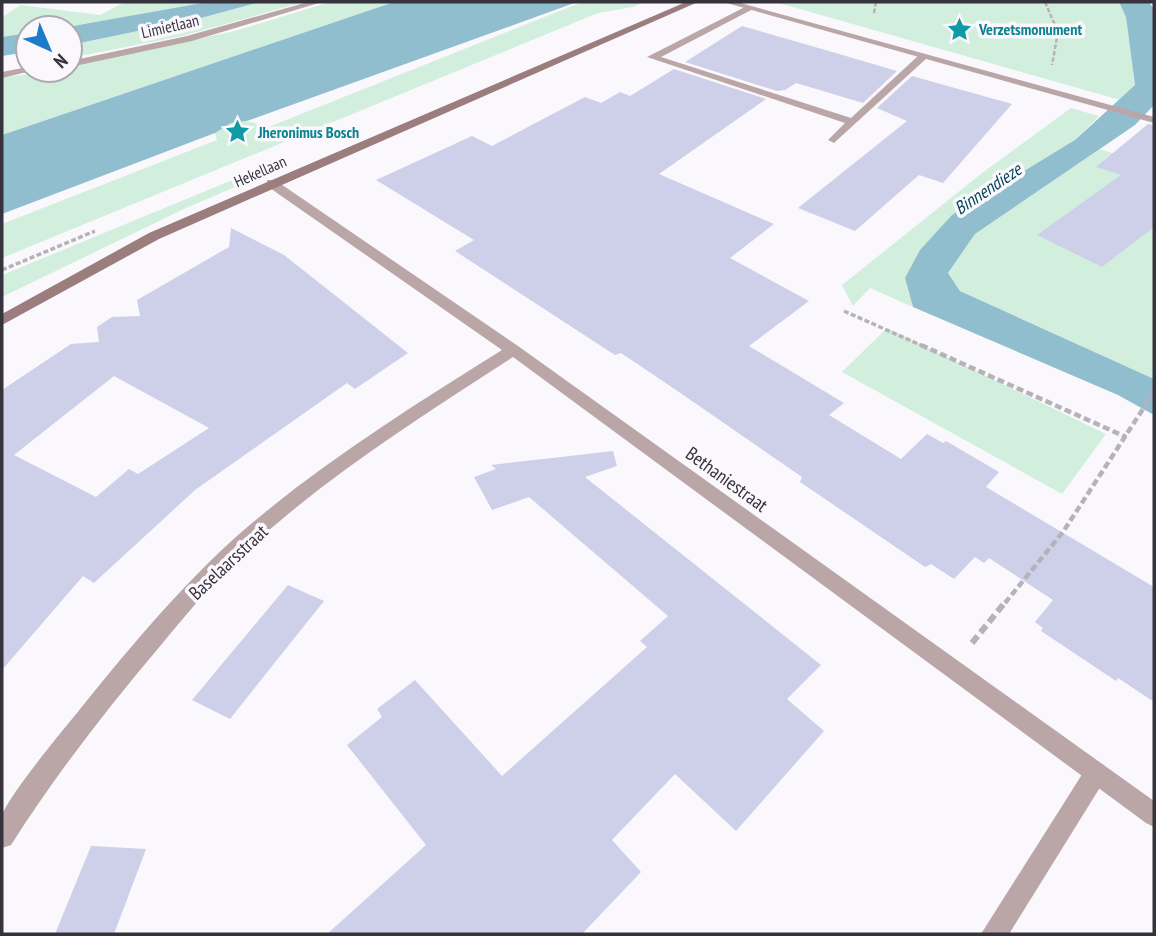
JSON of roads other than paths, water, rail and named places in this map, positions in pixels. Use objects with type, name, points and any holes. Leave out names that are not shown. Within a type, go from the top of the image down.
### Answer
[{"type":"main road","name":"Hekellaan","points":[[2,320],[153,236],[693,2]]},
{"type":"street","name":"Limietlaan","points":[[84,61],[189,39],[317,2]]},
{"type":"street","points":[[728,2],[1154,120]]},
{"type":"street","points":[[750,8],[652,57],[853,122]]},
{"type":"street","points":[[834,140],[923,57]]},
{"type":"street","name":"Bethaniestraat","points":[[271,183],[513,350],[1154,815]]},
{"type":"street","name":"Baselaarsstraat","points":[[2,836],[26,797],[118,679],[210,573],[294,501],[388,430],[513,350]]},
{"type":"street","points":[[994,934],[1096,773]]},
{"type":"water","points":[[208,2],[260,2],[201,18],[84,42],[84,24]]},
{"type":"water","points":[[394,2],[577,2],[247,121],[231,123],[215,133],[2,214],[2,135]]},
{"type":"water","points":[[1119,2],[1149,2],[1154,9],[1154,105],[1135,125],[975,234],[948,273],[960,291],[1154,379],[1154,415],[1118,395],[913,307],[905,278],[920,250],[952,215],[1075,140],[1135,85],[1126,17]]},
{"type":"water","points":[[14,35],[14,54],[2,56],[2,37]]},
{"type":"place","name":"Verzetsmonument","points":[[959,29]]},
{"type":"place","name":"Jheronimus Bosch","points":[[238,132]]},
{"type":"water label","name":"Binnendieze","points":[[988,189]]}]
